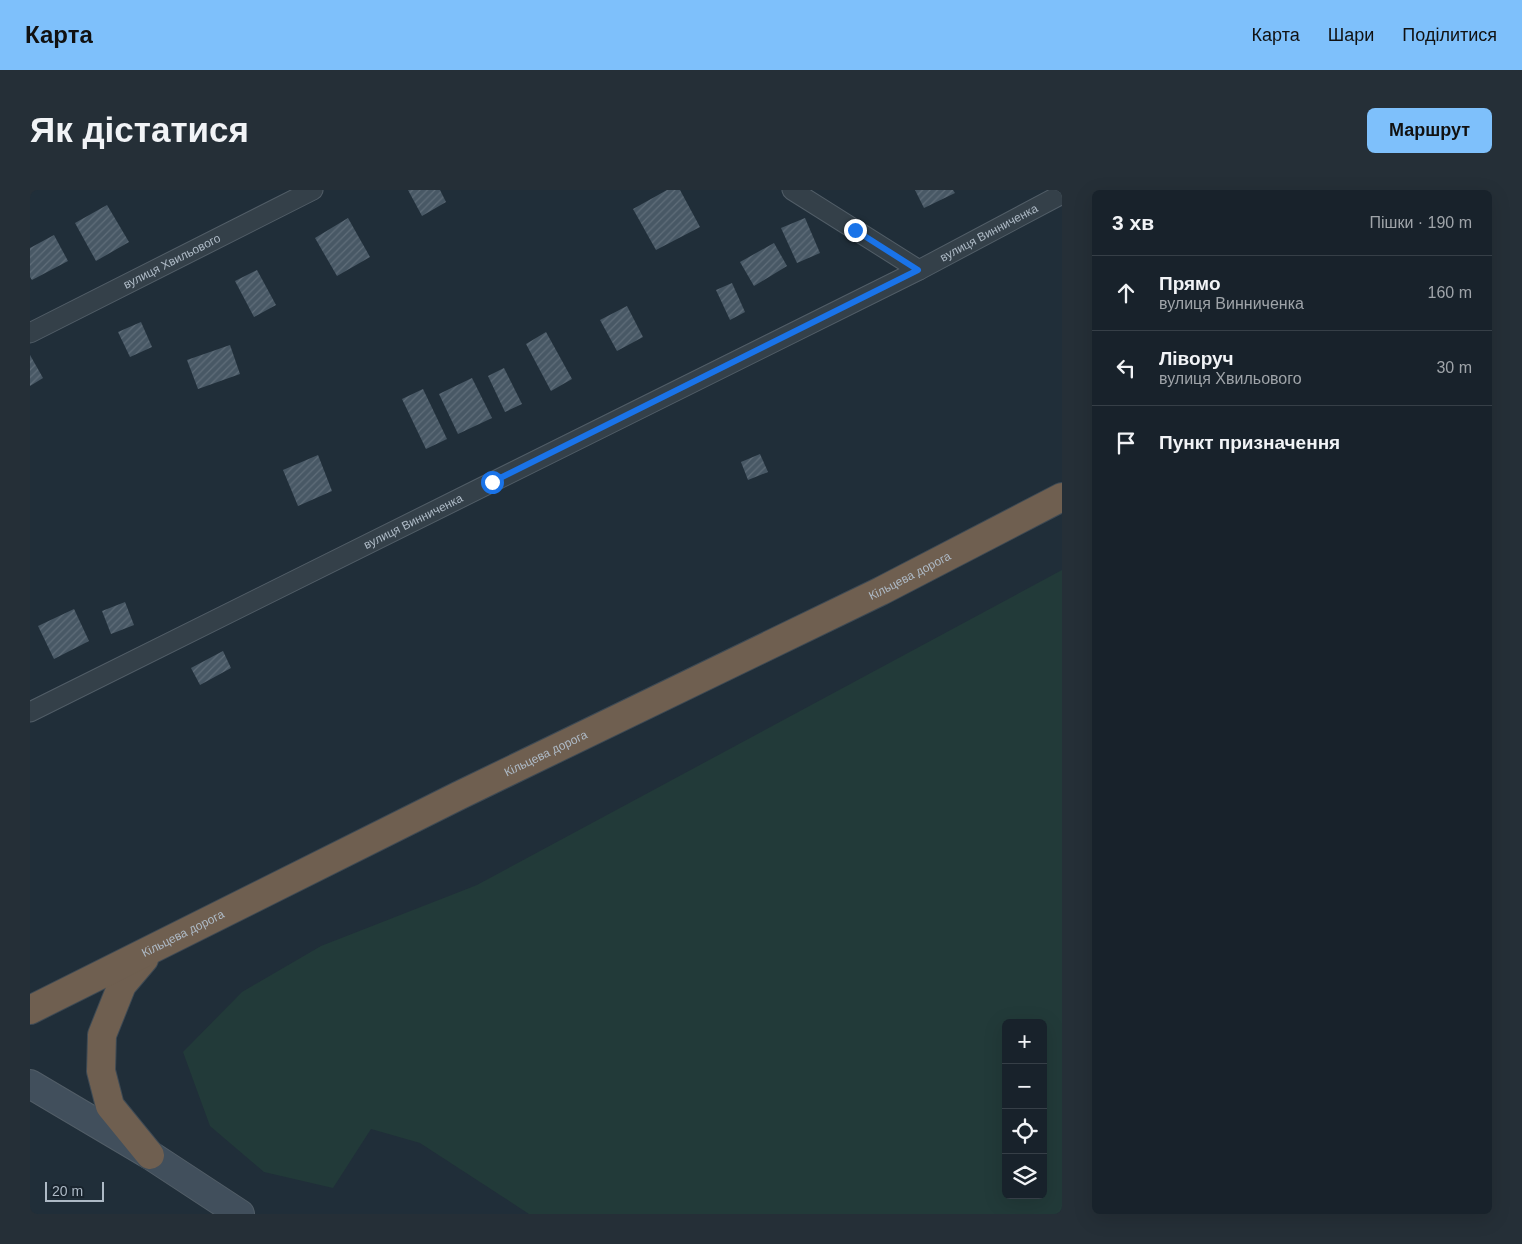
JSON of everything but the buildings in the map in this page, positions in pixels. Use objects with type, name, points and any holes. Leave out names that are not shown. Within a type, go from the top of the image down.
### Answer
[{"type":"highway","name":"Кільцева дорога","points":[[30,1010],[458,796],[881,591],[1062,497]]},
{"type":"highway","points":[[150,951],[122,985],[102,1036],[101,1072],[110,1106],[150,1155]]},
{"type":"street","name":"вулиця Хвильового","points":[[30,332],[313,190]]},
{"type":"street","points":[[792,190],[918,270]]},
{"type":"street","name":"вулиця Винниченка","points":[[30,712],[918,270],[1062,194]]},
{"type":"street","points":[[30,1084],[150,1155],[240,1214]]},
{"type":"green space","points":[[1062,570],[1062,1214],[529,1214],[420,1143],[371,1129],[333,1188],[264,1172],[210,1126],[183,1052],[242,992],[321,946],[477,885]]},
{"type":"route","points":[[492,482],[918,270],[855,230]]}]
